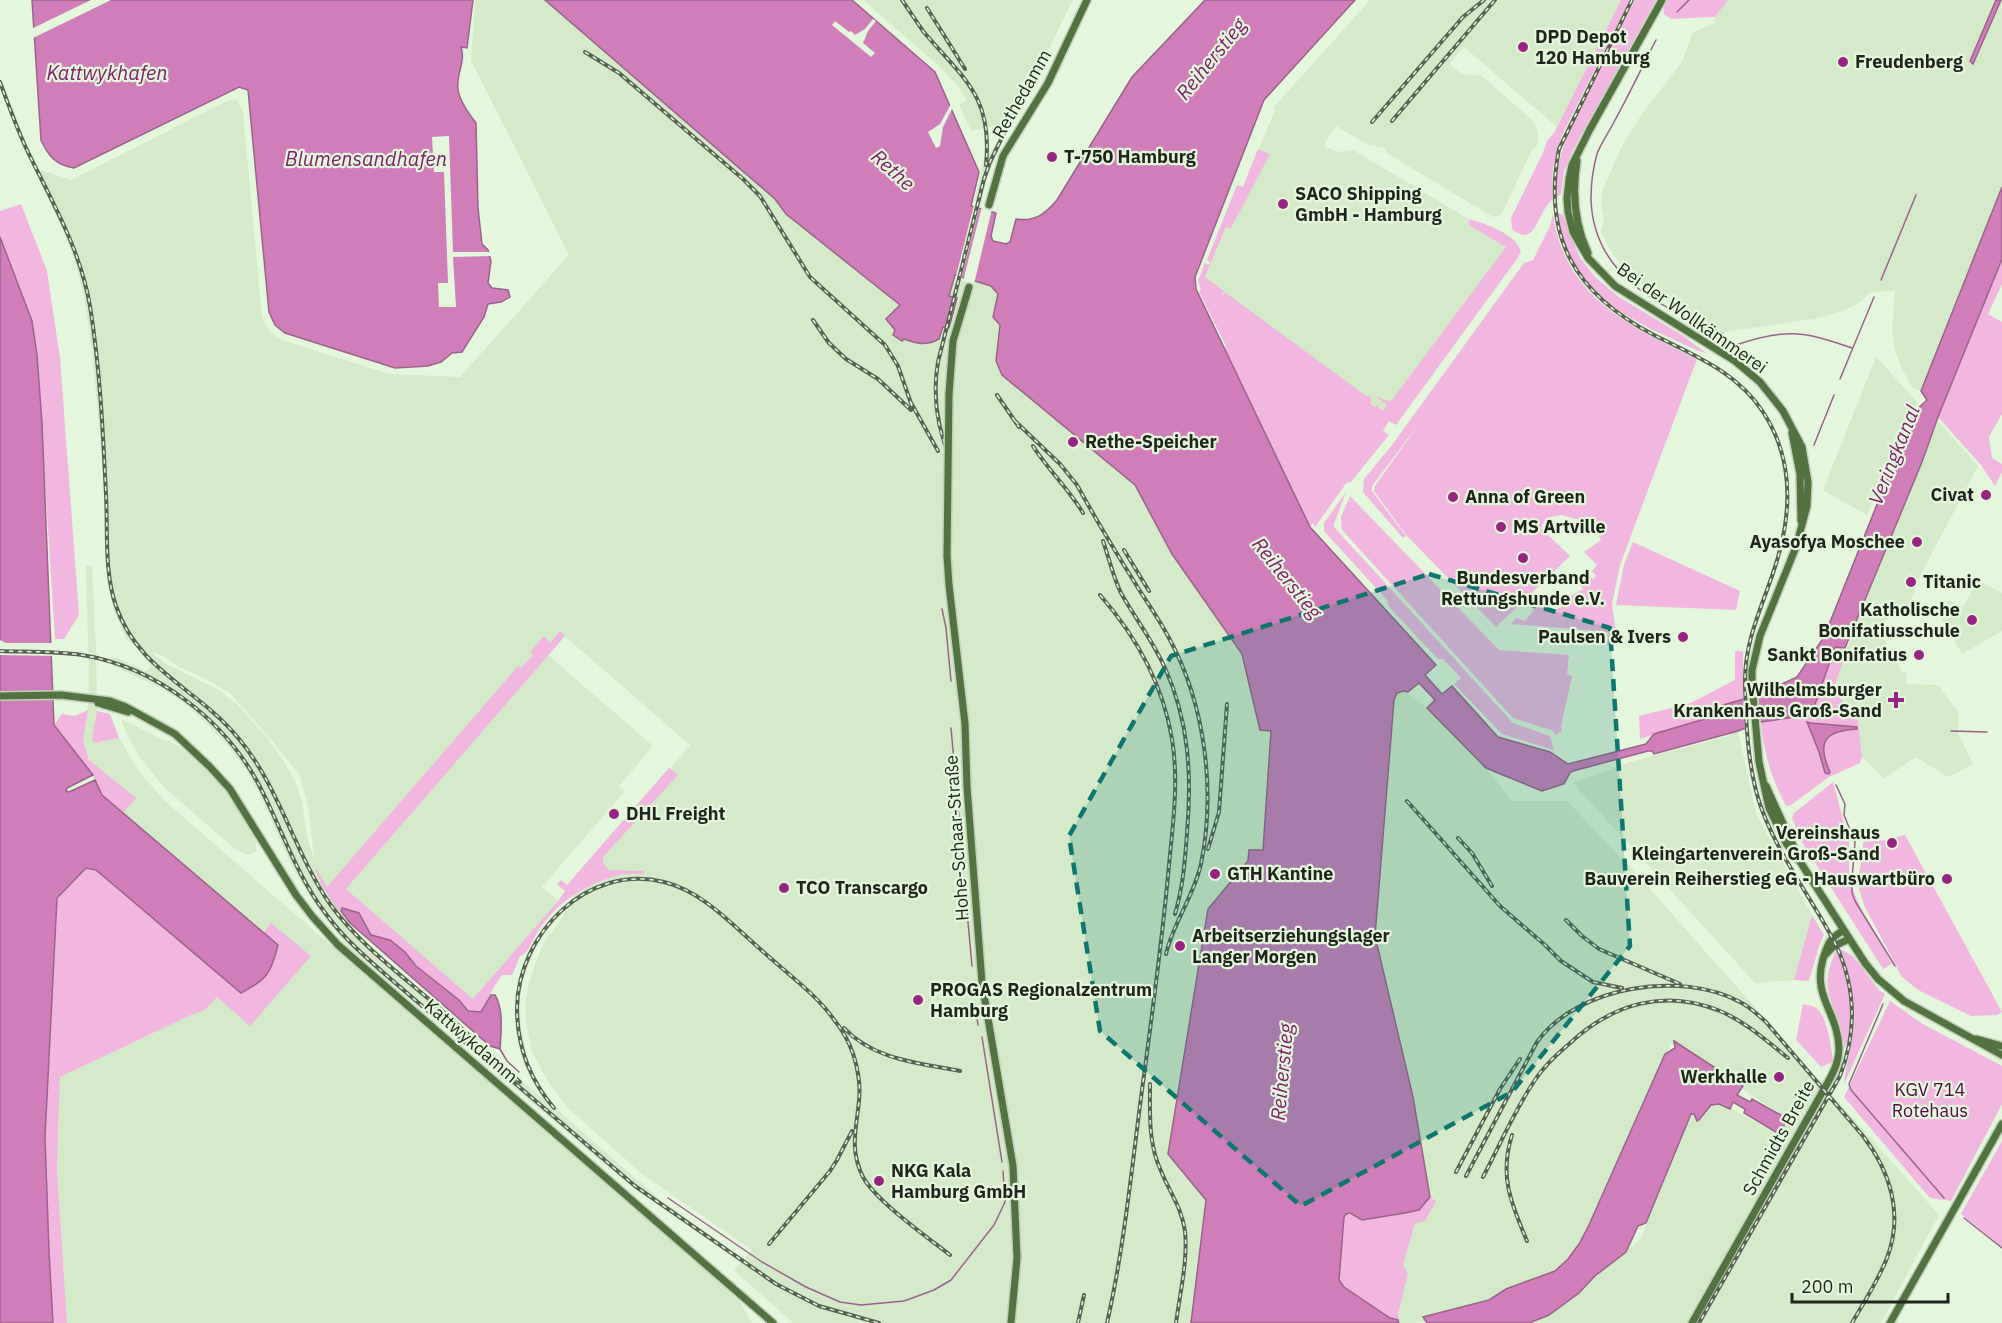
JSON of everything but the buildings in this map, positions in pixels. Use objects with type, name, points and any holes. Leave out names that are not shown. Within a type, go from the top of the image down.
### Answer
[{"type":"main road","name":"Rethedamm","points":[[989,205],[1004,156],[1048,83],[1087,0]]},
{"type":"main road","name":"Bei der Wollkämmerei","points":[[1662,0],[1585,138],[1570,172],[1567,189],[1568,212],[1576,240],[1588,258],[1611,283],[1625,294],[1744,368],[1769,392],[1792,428],[1801,482],[1800,532],[1760,636],[1754,662],[1752,684],[1761,775],[1799,860],[1870,971],[1896,996],[2002,1055]]},
{"type":"main road","name":"Hohe-Schaar-Straße","points":[[969,287],[952,348],[949,394],[949,585],[965,724],[982,983],[1014,1166],[1017,1258],[1011,1323]]},
{"type":"main road","name":"Kattwykdamm","points":[[0,696],[54,695],[101,701],[144,718],[189,747],[230,789],[301,901],[338,945],[773,1323]]},
{"type":"main road","name":"Schmidts Breite","points":[[1692,1323],[1836,1066],[1839,1053],[1838,1035],[1819,983],[1821,967],[1830,940],[1844,930]]},
{"type":"main road","points":[[1824,957],[1834,946],[1849,939]]},
{"type":"main road","name":"Bei der Wollkämmerei","points":[[1975,1039],[2002,1046]]},
{"type":"main road","points":[[1890,1323],[2002,1124]]},
{"type":"highlighted area","points":[[1429,574],[1610,628],[1630,946],[1512,1092],[1301,1206],[1100,1031],[1069,836],[1171,656]]},
{"type":"shaded area","points":[[475,0],[545,0],[775,199],[786,214],[900,306],[893,335],[902,341],[904,338],[915,343],[929,344],[939,339],[943,327],[949,328],[957,298],[949,296],[955,275],[991,286],[998,294],[993,316],[1000,325],[996,361],[1002,375],[1135,485],[1172,554],[1242,654],[1260,730],[1271,731],[1263,851],[1248,861],[1208,909],[1168,1154],[1206,1200],[1191,1323],[793,1323],[734,1270],[741,1262],[626,1182],[349,948],[323,916],[301,882],[263,801],[246,770],[227,745],[183,702],[161,688],[113,666],[112,656],[147,671],[151,666],[137,649],[141,647],[127,641],[115,613],[109,589],[103,468],[92,348],[84,296],[75,260],[36,173],[41,170],[71,180],[229,100],[237,99],[243,113],[262,317],[270,332],[282,340],[389,374],[460,377],[569,255],[471,60]],"holes":[[[560,632],[690,745],[590,865],[572,898],[545,925],[528,953],[518,983],[516,1022],[524,1063],[543,1099],[359,936],[326,893],[317,870],[327,888],[518,666],[521,668],[533,654],[531,652],[550,643]],[[151,652],[163,656],[179,667],[230,693],[275,744],[300,776],[309,812],[314,859],[307,837],[302,801],[295,781],[266,736],[237,704],[220,691],[165,663]],[[566,909],[562,919],[546,939],[537,959],[529,983],[525,1006],[532,1052],[547,1080],[567,1107],[642,1174],[752,1250],[744,1260],[658,1198],[563,1115],[547,1097],[527,1057],[521,1029],[520,997],[523,980],[535,948],[554,921]]]},
{"type":"shaded area","points":[[863,0],[1073,0],[997,153],[981,203],[975,201],[985,152],[991,153],[1004,128],[998,125],[971,131],[959,105],[967,100],[955,83],[940,67]]},
{"type":"shaded area","points":[[1370,0],[1621,0],[1557,127],[1464,47],[1449,64],[1462,74],[1482,76],[1536,126],[1537,146],[1532,150],[1499,216],[1493,217],[1385,152],[1386,147],[1370,146],[1336,126],[1329,136],[1324,146],[1337,152],[1353,150],[1512,245],[1383,415],[1203,283],[1275,110],[1273,108]]},
{"type":"shaded area","points":[[1728,0],[2002,0],[2002,187],[1921,391],[1912,387],[1895,350],[1892,330],[1895,291],[1871,292],[1860,302],[1845,310],[1819,318],[1725,332],[1666,300],[1633,278],[1613,255],[1601,232],[1604,219],[1601,206],[1603,189],[1623,144],[1642,114],[1682,62],[1693,32],[1714,23],[1715,17]]},
{"type":"shaded area","points":[[1876,357],[1918,403],[1903,424],[1867,515],[1823,490]]},
{"type":"shaded area","points":[[1938,421],[1978,466],[1921,574],[1909,605],[1875,628],[1886,642],[1884,658],[1897,662],[1902,672],[1907,673],[1906,684],[1938,685],[1959,713],[1958,733],[1973,764],[1948,777],[1916,757],[1884,778],[1862,757],[1858,721],[1850,714],[1834,688],[1856,623]]},
{"type":"shaded area","points":[[86,566],[92,566],[96,649],[97,711],[92,738],[94,743],[119,738],[140,773],[166,802],[738,1299],[752,1323],[67,1323],[57,1169],[60,1077],[205,1010],[272,923],[263,933],[123,813],[135,798],[89,760],[83,740],[89,683]]},
{"type":"shaded area","name":"Katholische Bonifatiusschule","points":[[1978,580],[2002,593],[2002,631],[1962,654],[1940,616],[1949,600],[1963,607]]},
{"type":"shaded area","name":"DHL Freight","points":[[548,655],[653,746],[619,786],[625,791],[542,887],[559,901],[473,1000],[346,889]]},
{"type":"shaded area","points":[[1404,690],[1427,708],[1486,768],[1512,801],[1567,801],[1642,880],[1939,1215],[1881,1323],[1530,1323],[1557,1310],[1640,1240],[1697,1102],[1713,1099],[1777,1134],[1788,1119],[1671,1043],[1598,1220],[1585,1246],[1530,1295],[1417,1323],[1400,1323],[1398,1314],[1408,1274],[1403,1265],[1415,1222],[1436,1201],[1430,1197],[1413,1097],[1375,936],[1394,700],[1398,693]]},
{"type":"shaded area","points":[[121,719],[168,740],[207,770],[230,796],[249,824],[256,842],[256,851],[249,855],[236,850],[165,788],[140,758]]},
{"type":"shaded area","points":[[1738,731],[1756,814],[1812,915],[1794,980],[1755,983],[1573,783],[1630,762],[1725,737]]},
{"type":"shaded area","points":[[1839,948],[1847,966],[1853,995],[1854,1020],[1851,1045],[1836,1089],[1833,1086],[1846,1054],[1850,1032],[1849,988],[1837,949]]},
{"type":"green space","points":[[1621,0],[1630,0],[1562,135],[1553,168],[1552,200],[1531,232],[1526,235],[1520,234],[1512,229],[1511,218],[1547,141],[1554,133]]},
{"type":"green space","points":[[1635,0],[1656,0],[1573,150],[1564,171],[1561,194],[1556,198],[1558,166],[1567,136]]},
{"type":"green space","points":[[1667,0],[1728,0],[1715,17],[1671,19],[1664,14],[1663,5]]},
{"type":"green space","points":[[1258,149],[1270,154],[1231,228],[1226,227],[1205,277],[1224,291],[1221,296],[1226,293],[1366,396],[1370,396],[1372,401],[1370,404],[1375,407],[1377,405],[1381,410],[1384,410],[1387,405],[1376,397],[1392,400],[1506,247],[1469,225],[1469,219],[1506,234],[1521,251],[1396,425],[1389,421],[1383,431],[1389,435],[1350,483],[1347,482],[1315,527],[1313,523],[1310,527],[1223,349],[1226,346],[1199,292],[1201,289],[1198,281],[1205,263],[1209,265],[1210,262],[1207,260],[1237,185],[1243,187]]},
{"type":"green space","points":[[21,204],[47,271],[60,358],[79,615],[64,639],[55,639],[37,355],[32,321],[0,237],[0,211]]},
{"type":"green space","points":[[1557,212],[1563,215],[1580,258],[1595,277],[1619,297],[1682,335],[1706,353],[1627,316],[1594,290],[1570,257],[1562,236]]},
{"type":"green space","points":[[1553,214],[1560,243],[1571,267],[1586,288],[1604,306],[1625,321],[1697,359],[1620,565],[1612,604],[1615,626],[1624,639],[1616,645],[1607,645],[1609,632],[1511,624],[1516,618],[1525,621],[1534,610],[1530,606],[1538,598],[1552,611],[1562,607],[1567,598],[1583,589],[1578,582],[1587,573],[1593,579],[1596,576],[1592,571],[1597,565],[1584,552],[1601,540],[1593,523],[1561,515],[1546,518],[1541,528],[1570,556],[1496,627],[1407,536],[1374,491],[1375,486],[1421,421],[1372,486],[1372,491],[1406,536],[1403,538],[1363,492],[1364,479],[1392,445],[1524,263],[1533,260],[1550,226]]},
{"type":"green space","points":[[2002,259],[2002,284],[1988,314],[2002,322],[2002,414],[1989,437],[1992,458],[2002,464],[2002,472],[1995,486],[1981,465],[1938,417]]},
{"type":"green space","points":[[1346,492],[1334,527],[1513,723],[1550,736],[1554,750],[1502,734],[1454,684],[1461,678],[1443,659],[1438,659],[1389,607],[1387,600],[1324,531],[1324,523]]},
{"type":"green space","points":[[1350,496],[1499,650],[1569,655],[1567,674],[1572,676],[1561,726],[1562,731],[1555,735],[1553,731],[1513,718],[1342,530],[1341,517]]},
{"type":"green space","points":[[1633,542],[1740,591],[1736,610],[1616,605],[1624,565]]},
{"type":"green space","points":[[560,631],[565,636],[346,889],[473,999],[558,901],[565,891],[557,884],[561,880],[567,885],[669,768],[678,775],[603,857],[603,863],[609,870],[644,871],[644,874],[623,874],[605,880],[562,903],[545,921],[529,949],[520,956],[512,975],[502,975],[481,1012],[468,1011],[459,1000],[416,966],[405,952],[390,940],[371,935],[364,920],[342,908],[339,911],[322,885],[315,867],[327,887],[518,666],[521,668],[533,655],[530,652],[544,636],[550,643]]},
{"type":"green space","points":[[1835,647],[1847,650],[1834,688],[1850,714],[1858,721],[1862,757],[1860,763],[1829,777],[1791,805],[1786,806],[1769,765],[1761,722],[1808,715]],"holes":[[[1808,721],[1857,727],[1837,732],[1826,739],[1824,752],[1830,772],[1825,773]]]},
{"type":"green space","points":[[1735,651],[1743,651],[1743,700],[1723,705],[1708,718],[1640,739],[1639,716],[1691,703],[1735,680]]},
{"type":"green space","points":[[88,710],[83,740],[89,760],[136,798],[123,813],[102,795],[93,775],[54,725],[62,714],[75,716]]},
{"type":"green space","points":[[97,711],[110,714],[119,738],[94,743],[92,738]]},
{"type":"green space","points":[[1833,782],[1849,842],[1849,880],[1861,909],[1892,964],[1883,969],[1802,842],[1792,818],[1794,813]]},
{"type":"green space","points":[[1905,835],[2002,1012],[1997,1015],[1971,1016],[1918,990],[1902,977],[1864,905],[1857,882],[1863,855],[1863,842],[1886,840]]},
{"type":"green space","points":[[86,868],[96,870],[241,993],[278,946],[263,933],[271,923],[311,956],[250,1026],[217,997],[205,1010],[60,1077],[57,1169],[67,1323],[53,1323],[45,1137],[57,898]]},
{"type":"green space","points":[[1812,915],[1824,935],[1809,981],[1794,980]]},
{"type":"green space","points":[[1839,948],[1853,956],[1879,990],[1885,994],[1844,1084],[1853,1034],[1854,1009],[1851,984]]},
{"type":"green space","points":[[1837,949],[1850,999],[1851,1027],[1849,1039],[1844,1048],[1839,1021],[1828,990],[1830,965]]},
{"type":"green space","name":"KGV 714 Rotehaus","points":[[1890,1001],[1921,1023],[2002,1066],[2002,1104],[1951,1201],[1930,1198],[1844,1097]]},
{"type":"green space","points":[[1803,1004],[1816,1008],[1826,1025],[1833,1062],[1821,1067],[1796,1040]]},
{"type":"green space","points":[[2002,1141],[2002,1247],[1961,1214]]},
{"type":"green space","points":[[1430,1197],[1436,1201],[1425,1221],[1415,1223],[1403,1265],[1408,1274],[1398,1314],[1399,1319],[1390,1318],[1344,1287],[1339,1280],[1344,1217],[1346,1213],[1363,1220],[1426,1203]]},
{"type":"water","name":"Blumensandhafen","points":[[32,0],[473,0],[467,48],[461,47],[458,89],[462,102],[476,123],[478,208],[482,244],[488,250],[491,261],[488,283],[492,288],[508,290],[510,297],[501,302],[488,304],[484,317],[462,352],[452,353],[441,362],[428,366],[395,368],[285,333],[275,325],[269,312],[248,90],[239,87],[74,168],[62,165],[50,155],[41,140]]},
{"type":"water","points":[[545,0],[852,0],[935,72],[979,172],[971,206],[996,213],[991,236],[993,241],[1006,244],[1010,242],[1016,219],[1023,220],[1039,216],[1057,200],[1132,77],[1205,0],[1355,0],[1264,100],[1195,277],[1196,289],[1310,527],[1436,665],[1425,675],[1442,694],[1452,686],[1498,737],[1550,752],[1568,764],[1646,744],[1654,734],[1708,718],[1723,705],[1765,693],[1797,677],[1824,637],[1914,412],[1927,400],[1921,391],[2002,187],[2002,259],[1845,648],[1835,647],[1813,710],[1808,715],[1761,722],[1738,731],[1654,754],[1648,751],[1573,771],[1564,784],[1542,791],[1486,768],[1427,708],[1435,700],[1419,683],[1408,692],[1397,693],[1394,700],[1375,936],[1413,1097],[1430,1197],[1419,1210],[1405,1213],[1362,1220],[1350,1213],[1346,1214],[1339,1280],[1344,1287],[1390,1318],[1398,1320],[1399,1323],[1191,1323],[1206,1200],[1168,1154],[1208,909],[1248,861],[1249,850],[1263,850],[1271,731],[1260,730],[1242,654],[1172,554],[1135,485],[1002,375],[996,361],[1000,325],[993,317],[998,294],[991,286],[955,275],[949,296],[957,298],[949,328],[943,327],[939,339],[930,343],[918,343],[904,339],[902,341],[893,335],[895,330],[886,319],[900,305],[786,214],[775,199]]},
{"type":"water","points":[[1996,0],[2001,0],[1973,64],[1970,61]]},
{"type":"water","points":[[0,237],[32,321],[37,355],[42,423],[54,725],[93,775],[67,788],[66,791],[69,792],[95,780],[102,795],[278,945],[270,970],[262,980],[241,993],[96,870],[86,868],[57,898],[45,1137],[53,1323],[0,1323]]},
{"type":"water","points":[[1807,722],[1857,727],[1857,729],[1837,732],[1826,740],[1824,752],[1829,774],[1825,773]]},
{"type":"water","points":[[342,908],[359,913],[371,935],[390,940],[405,952],[416,966],[459,1000],[468,1011],[481,1012],[491,995],[495,995],[501,1014],[500,1049],[490,1046],[350,923],[341,911]]},
{"type":"water","points":[[1674,1041],[1743,1086],[1737,1095],[1750,1102],[1752,1099],[1788,1119],[1779,1134],[1744,1113],[1745,1109],[1733,1102],[1730,1109],[1719,1104],[1711,1105],[1697,1121],[1694,1114],[1691,1114],[1646,1223],[1638,1226],[1626,1252],[1595,1276],[1579,1293],[1549,1315],[1529,1323],[1427,1323],[1423,1317],[1489,1300],[1506,1289],[1555,1271],[1568,1259],[1589,1225],[1665,1054],[1675,1048]]},
{"type":"pier","points":[[91,0],[111,0],[31,39],[31,29]]},
{"type":"pier","points":[[873,19],[876,21],[868,31],[863,43],[875,53],[871,57],[832,25],[835,21],[855,35],[865,29]]},
{"type":"pier","points":[[952,102],[953,107],[943,127],[940,146],[936,148],[928,132],[940,124]]},
{"type":"pier","points":[[449,136],[453,252],[492,252],[493,256],[453,257],[456,307],[439,307],[438,283],[448,283],[444,172],[434,172],[432,137]]},
{"type":"pier","points":[[974,204],[980,205],[961,280],[957,279],[954,284]]},
{"type":"pier","points":[[982,206],[992,209],[974,284],[963,281]]},
{"type":"pier","points":[[0,640],[6,643],[53,643],[54,656],[0,655]]},
{"type":"pier","points":[[1758,692],[1761,725],[1745,731],[1743,697]]},
{"type":"waterway","points":[[1677,12],[1689,0]]},
{"type":"waterway","points":[[1656,40],[1597,154],[1591,194],[1595,226],[1604,249],[1617,269],[1634,286],[1676,312],[1723,333]]},
{"type":"waterway","points":[[1881,280],[1916,195]]},
{"type":"waterway","points":[[1840,379],[1874,297]]},
{"type":"waterway","points":[[1736,345],[1768,336],[1794,334],[1820,338],[1852,348]]},
{"type":"waterway","points":[[1814,445],[1834,395]]},
{"type":"waterway","points":[[942,609],[951,681]]},
{"type":"waterway","points":[[951,728],[963,862]]},
{"type":"waterway","points":[[1951,731],[1987,732]]},
{"type":"waterway","points":[[1836,785],[1845,804],[1844,815],[1855,842],[1852,893],[1895,966]]},
{"type":"waterway","points":[[964,878],[972,966]]},
{"type":"waterway","points":[[975,1004],[978,1025]]},
{"type":"waterway","points":[[1883,1004],[1849,1084],[1851,1090],[1944,1198]]},
{"type":"waterway","points":[[982,1037],[1002,1162]]},
{"type":"waterway","points":[[500,1049],[507,1061],[519,1072]]},
{"type":"waterway","points":[[668,1198],[762,1262],[806,1287],[840,1302],[861,1305],[904,1301],[934,1290],[951,1280],[994,1225],[1005,1202],[1003,1171]]},
{"type":"waterway","points":[[1964,1218],[2002,1248]]},
{"type":"railway","points":[[902,0],[923,31],[962,76],[980,104],[987,141],[986,165]]},
{"type":"railway","points":[[1372,122],[1463,17],[1484,0]]},
{"type":"railway","points":[[1392,121],[1495,0]]},
{"type":"railway","points":[[1632,0],[1559,149],[1555,181],[1556,209],[1561,236],[1570,260],[1603,301],[1627,319],[1700,358],[1728,376],[1753,398],[1774,431],[1786,470],[1787,511],[1779,552],[1747,655],[1745,685],[1749,749],[1757,795],[1769,828],[1836,945],[1847,977],[1852,1010],[1846,1060],[1840,1076],[1699,1323]]},
{"type":"railway","points":[[927,8],[965,69]]},
{"type":"railway","points":[[585,52],[619,73],[760,196],[810,277],[885,345],[898,366],[913,409]]},
{"type":"railway","points":[[0,82],[22,140],[72,244],[90,306],[101,400],[110,579],[116,606],[126,628],[154,663],[206,706],[239,739],[265,778],[317,884],[341,919],[380,958],[437,1006],[520,1082]]},
{"type":"railway","points":[[951,460],[942,436],[937,412],[938,362],[984,179],[1018,105]]},
{"type":"railway","points":[[813,320],[829,343],[846,359],[878,379],[911,410]]},
{"type":"railway","points":[[997,395],[1019,427]]},
{"type":"railway","points":[[910,401],[938,451]]},
{"type":"railway","points":[[1015,421],[1060,464],[1077,485],[1165,631],[1181,664],[1199,719],[1207,777],[1205,836],[1198,876],[1173,931],[1166,954]]},
{"type":"railway","points":[[1033,446],[1083,513]]},
{"type":"railway","points":[[1103,541],[1121,593],[1165,668],[1184,728],[1189,769],[1188,811],[1183,874],[1175,914]]},
{"type":"railway","points":[[1124,550],[1149,591]]},
{"type":"railway","points":[[1100,595],[1136,644],[1155,681],[1168,719],[1175,770],[1174,818],[1158,966],[1124,1228],[1107,1323]]},
{"type":"railway","points":[[0,651],[51,652],[109,661],[161,684],[207,718],[227,739],[259,785],[306,884],[333,923],[366,957],[473,1049]]},
{"type":"railway","points":[[1208,849],[1219,812],[1227,704]]},
{"type":"railway","points":[[1407,801],[1500,906],[1561,961],[1593,982],[1622,988]]},
{"type":"railway","points":[[1458,838],[1472,853],[1492,886]]},
{"type":"railway","points":[[554,1108],[538,1086],[526,1062],[519,1036],[517,1008],[520,981],[530,954],[544,931],[562,910],[584,894],[609,883],[636,879],[664,882],[679,887],[693,894],[732,923],[812,994],[828,1012],[850,1046],[858,1074],[859,1100],[855,1150],[863,1177],[890,1207],[950,1255]]},
{"type":"railway","points":[[1566,920],[1599,949],[1680,984]]},
{"type":"railway","points":[[1466,1176],[1537,1042],[1555,1023],[1577,1008],[1603,996],[1631,989],[1660,986],[1689,987],[1716,992],[1744,1004],[1766,1022],[1863,1136],[1887,1178],[1894,1209],[1892,1242],[1879,1275],[1852,1323]]},
{"type":"railway","points":[[1483,1177],[1520,1104],[1542,1070],[1559,1052],[1586,1030],[1621,1010],[1659,1001],[1699,1004],[1739,1021],[1788,1058]]},
{"type":"railway","points":[[844,1028],[856,1039],[883,1054],[960,1071]]},
{"type":"railway","points":[[1456,1172],[1500,1089],[1520,1059]]},
{"type":"railway","points":[[510,1079],[635,1186],[776,1284],[819,1306],[879,1323]]},
{"type":"railway","points":[[1150,1084],[1154,1150],[1181,1215],[1185,1231],[1185,1265],[1176,1323]]},
{"type":"railway","points":[[769,1244],[830,1171],[852,1131]]},
{"type":"railway","points":[[1512,1135],[1508,1150],[1507,1177],[1512,1202],[1527,1241]]},
{"type":"railway","points":[[1078,1323],[1084,1295]]},
{"type":"place","name":"DPD Depot 120 Hamburg","points":[[1523,47]]},
{"type":"place","name":"Freudenberg","points":[[1843,62]]},
{"type":"place","name":"T-750 Hamburg","points":[[1052,157]]},
{"type":"place","name":"SACO Shipping GmbH - Hamburg","points":[[1283,204]]},
{"type":"place","name":"Rethe-Speicher","points":[[1073,442]]},
{"type":"place","name":"Civat","points":[[1986,495]]},
{"type":"place","name":"Anna of Green","points":[[1453,497]]},
{"type":"place","name":"MS Artville","points":[[1501,527]]},
{"type":"place","name":"Ayasofya Moschee","points":[[1917,542]]},
{"type":"place","name":"Bundesverband Rettungshunde e.V.","points":[[1523,558]]},
{"type":"place","name":"Titanic","points":[[1911,582]]},
{"type":"place","name":"Katholische Bonifatiusschule","points":[[1972,620]]},
{"type":"place","name":"Paulsen & Ivers","points":[[1683,637]]},
{"type":"place","name":"Sankt Bonifatius","points":[[1919,655]]},
{"type":"place","name":"Wilhelmsburger Krankenhaus Groß-Sand","points":[[1896,700]]},
{"type":"place","name":"DHL Freight","points":[[614,814]]},
{"type":"place","name":"Vereinshaus Kleingartenverein Groß-Sand","points":[[1892,843]]},
{"type":"place","name":"GTH Kantine","points":[[1215,874]]},
{"type":"place","name":"Bauverein Reiherstieg eG - Hauswartbüro","points":[[1947,879]]},
{"type":"place","name":"TCO Transcargo","points":[[784,888]]},
{"type":"place","name":"Arbeitserziehungslager Langer Morgen","points":[[1180,946]]},
{"type":"place","name":"PROGAS Regionalzentrum Hamburg","points":[[918,1000]]},
{"type":"place","name":"Werkhalle","points":[[1779,1077]]},
{"type":"place","name":"NKG Kala Hamburg GmbH","points":[[879,1181]]},
{"type":"water label","name":"Reiherstieg","points":[[1211,59]]},
{"type":"water label","name":"Kattwykhafen","points":[[107,73]]},
{"type":"water label","name":"Rethe","points":[[893,170]]},
{"type":"water label","name":"Veringkanal","points":[[1894,455]]},
{"type":"water label","name":"Reiherstieg","points":[[1287,578]]},
{"type":"water label","name":"Reiherstieg","points":[[1282,1072]]}]
